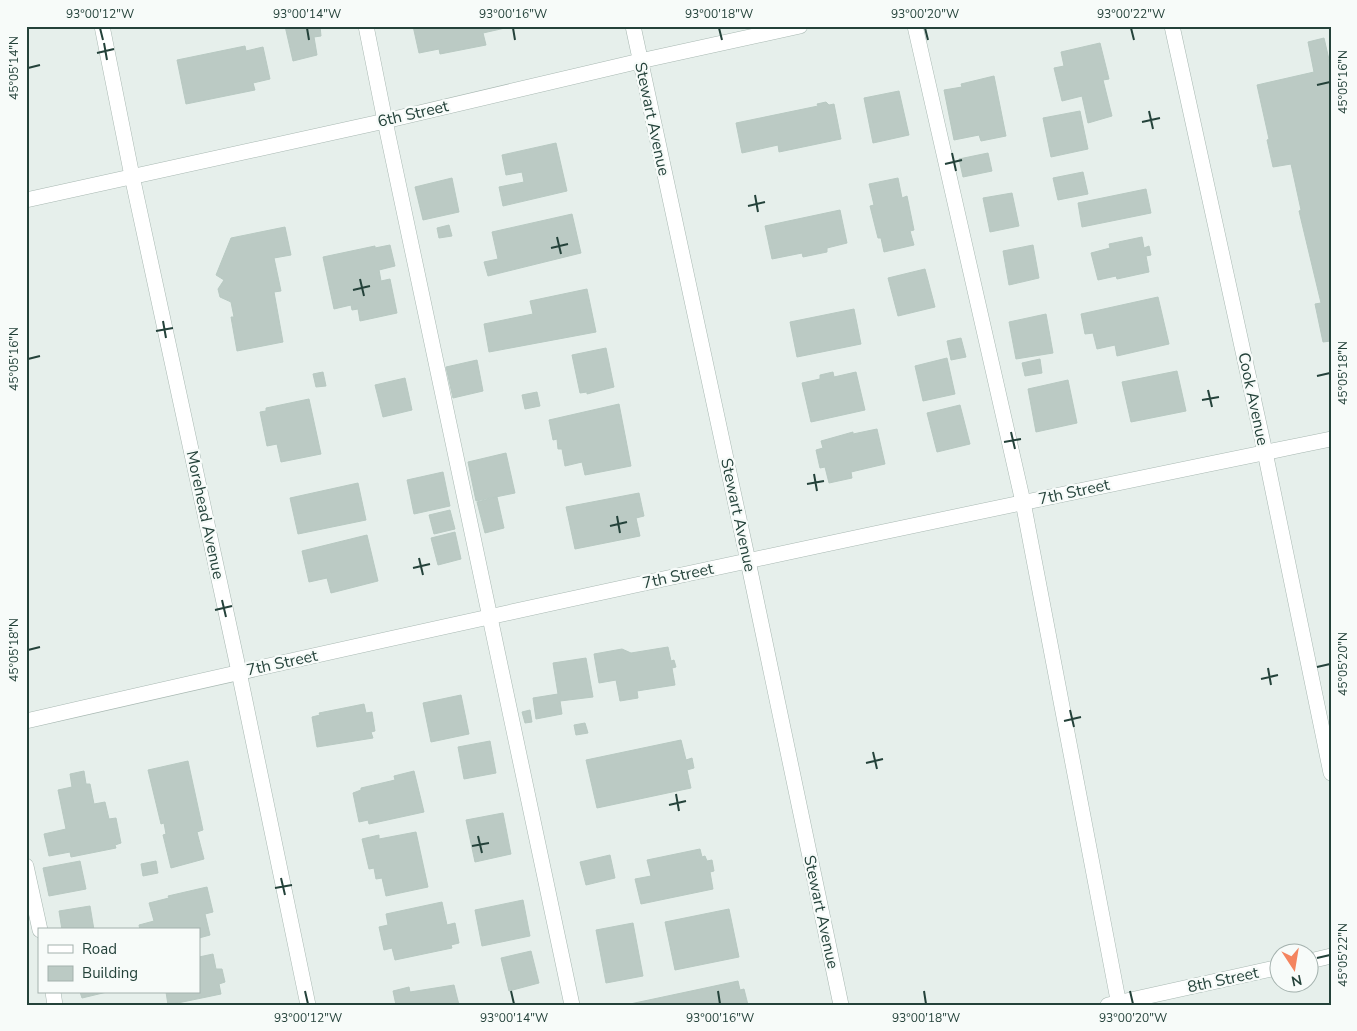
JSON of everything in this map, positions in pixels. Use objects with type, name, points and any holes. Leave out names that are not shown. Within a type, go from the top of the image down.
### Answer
[{"type":"street","name":"Morehead Avenue","points":[[102,26],[132,176],[239,672],[308,1005]]},
{"type":"street","points":[[366,26],[572,1005]]},
{"type":"street","name":"Stewart Avenue","points":[[633,26],[841,1005]]},
{"type":"street","name":"6th Street","points":[[26,200],[385,121],[640,61],[800,26]]},
{"type":"street","points":[[915,26],[1023,502],[1115,1004]]},
{"type":"street","name":"Cook Avenue","points":[[1172,26],[1265,452],[1331,773]]},
{"type":"street","name":"7th Street","points":[[26,721],[239,672],[748,561],[1331,439]]},
{"type":"street","points":[[26,866],[40,928]]},
{"type":"street","name":"8th Street","points":[[1115,1004],[1270,969]]},
{"type":"building","points":[[285,26],[320,26],[321,36],[314,37],[317,55],[293,61]]},
{"type":"building","points":[[413,26],[514,26],[483,33],[486,45],[440,54],[439,49],[419,53]]},
{"type":"building","points":[[1324,38],[1331,68],[1331,341],[1323,342],[1315,304],[1321,303],[1299,211],[1301,210],[1291,164],[1273,167],[1257,85],[1314,72],[1308,42]]},
{"type":"building","points":[[1100,43],[1109,79],[1103,80],[1112,116],[1088,123],[1082,96],[1062,101],[1054,68],[1064,66],[1061,52]]},
{"type":"building","points":[[245,46],[246,51],[263,47],[270,79],[253,83],[255,90],[186,104],[177,60]]},
{"type":"building","points":[[994,76],[1006,136],[981,141],[979,135],[954,140],[944,90],[962,87],[961,84]]},
{"type":"building","points":[[899,91],[909,135],[873,143],[864,98]]},
{"type":"building","points":[[826,102],[829,105],[834,104],[841,139],[779,152],[778,145],[742,153],[736,123],[818,106],[817,104]]},
{"type":"building","points":[[1080,111],[1088,149],[1051,157],[1043,118]]},
{"type":"building","points":[[556,143],[567,191],[503,206],[499,187],[524,182],[522,172],[506,175],[502,155]]},
{"type":"building","points":[[988,153],[992,171],[963,177],[959,159]]},
{"type":"building","points":[[1083,172],[1088,194],[1058,200],[1053,178]]},
{"type":"building","points":[[452,178],[459,212],[423,220],[415,187]]},
{"type":"building","points":[[898,178],[902,198],[907,196],[914,230],[910,231],[914,245],[884,252],[881,238],[878,238],[870,206],[874,205],[869,184]]},
{"type":"building","points":[[1146,189],[1151,213],[1082,227],[1078,203]]},
{"type":"building","points":[[1012,193],[1019,226],[990,232],[983,198]]},
{"type":"building","points":[[840,210],[847,243],[827,248],[827,252],[803,257],[802,253],[772,259],[765,226]]},
{"type":"building","points":[[572,214],[581,253],[488,276],[484,262],[498,259],[492,232]]},
{"type":"building","points":[[449,225],[452,236],[439,238],[437,228]]},
{"type":"building","points":[[285,227],[291,255],[274,258],[281,291],[274,292],[283,342],[237,351],[231,317],[234,317],[231,302],[220,297],[218,289],[224,280],[216,275],[231,238]]},
{"type":"building","points":[[1142,237],[1144,248],[1149,246],[1151,255],[1146,256],[1149,272],[1117,279],[1116,276],[1098,280],[1091,253],[1110,248],[1109,244]]},
{"type":"building","points":[[390,245],[395,266],[379,270],[381,281],[390,279],[397,313],[360,321],[358,309],[352,310],[351,305],[334,309],[323,257],[375,246],[375,248]]},
{"type":"building","points":[[1033,245],[1039,278],[1009,285],[1003,251]]},
{"type":"building","points":[[925,269],[935,307],[898,316],[888,278]]},
{"type":"building","points":[[587,289],[596,332],[489,352],[484,324],[533,314],[530,301]]},
{"type":"building","points":[[1158,297],[1169,344],[1117,356],[1115,345],[1097,349],[1093,333],[1085,334],[1081,314]]},
{"type":"building","points":[[854,309],[861,344],[797,357],[790,322]]},
{"type":"building","points":[[1046,314],[1053,353],[1016,359],[1009,322]]},
{"type":"building","points":[[961,338],[966,357],[951,360],[947,341]]},
{"type":"building","points":[[606,348],[614,387],[587,394],[587,392],[580,393],[572,355]]},
{"type":"building","points":[[947,358],[955,394],[923,401],[915,366]]},
{"type":"building","points":[[1040,359],[1042,373],[1025,376],[1022,363]]},
{"type":"building","points":[[477,360],[483,391],[453,398],[446,367]]},
{"type":"building","points":[[1177,371],[1186,411],[1131,422],[1122,382]]},
{"type":"building","points":[[323,372],[326,386],[316,387],[313,374]]},
{"type":"building","points":[[833,372],[834,377],[856,372],[865,410],[811,422],[802,383],[820,379],[820,375]]},
{"type":"building","points":[[405,378],[412,410],[383,417],[375,385]]},
{"type":"building","points":[[1068,380],[1077,423],[1036,432],[1028,389]]},
{"type":"building","points":[[537,392],[540,406],[525,409],[522,395]]},
{"type":"building","points":[[309,399],[321,454],[281,462],[277,444],[267,446],[260,412],[266,411],[266,408]]},
{"type":"building","points":[[619,404],[631,466],[585,475],[582,462],[565,466],[562,449],[558,449],[557,439],[553,440],[549,420]]},
{"type":"building","points":[[960,405],[970,444],[937,452],[927,413]]},
{"type":"building","points":[[877,429],[885,464],[851,472],[852,478],[829,483],[825,467],[820,468],[816,450],[823,448],[821,441],[853,432],[853,434]]},
{"type":"building","points":[[506,453],[515,493],[476,501],[468,462]]},
{"type":"building","points":[[443,472],[450,506],[414,514],[407,480]]},
{"type":"building","points":[[358,483],[366,520],[298,534],[290,498]]},
{"type":"building","points":[[639,493],[644,516],[636,518],[640,536],[575,549],[566,507]]},
{"type":"building","points":[[497,497],[504,528],[485,533],[477,502]]},
{"type":"building","points":[[450,510],[455,529],[434,534],[429,515]]},
{"type":"building","points":[[455,532],[461,559],[438,565],[431,538]]},
{"type":"building","points":[[367,535],[378,581],[331,593],[327,578],[309,582],[302,551]]},
{"type":"building","points":[[668,647],[671,661],[674,660],[676,667],[672,668],[675,685],[637,691],[638,698],[620,701],[616,680],[599,683],[594,654],[622,649],[631,653]]},
{"type":"building","points":[[586,658],[593,697],[560,701],[562,714],[536,719],[533,698],[558,694],[553,663]]},
{"type":"building","points":[[461,695],[469,734],[431,742],[423,703]]},
{"type":"building","points":[[364,704],[366,713],[372,712],[375,731],[371,732],[373,738],[317,747],[312,717],[320,715],[319,713]]},
{"type":"building","points":[[530,710],[532,722],[525,723],[522,712]]},
{"type":"building","points":[[585,723],[588,733],[576,735],[574,725]]},
{"type":"building","points":[[681,740],[686,760],[692,758],[694,768],[687,770],[691,788],[597,808],[586,760]]},
{"type":"building","points":[[490,741],[496,773],[464,779],[458,747]]},
{"type":"building","points":[[188,761],[203,830],[197,832],[204,859],[171,868],[163,835],[166,834],[164,823],[161,824],[148,770]]},
{"type":"building","points":[[84,771],[86,784],[90,784],[94,804],[105,802],[109,819],[116,818],[121,843],[115,845],[116,848],[71,857],[70,852],[49,856],[44,834],[66,829],[58,790],[72,787],[70,774]]},
{"type":"building","points":[[414,771],[424,812],[369,824],[368,820],[359,822],[353,793],[361,790],[361,788],[395,780],[394,776]]},
{"type":"building","points":[[503,813],[511,854],[475,862],[466,820]]},
{"type":"building","points":[[416,832],[428,887],[386,896],[382,878],[376,879],[374,868],[369,869],[362,839],[379,835],[379,839]]},
{"type":"building","points":[[700,849],[702,857],[705,856],[707,861],[712,860],[714,871],[710,872],[713,889],[641,904],[635,879],[651,876],[647,860]]},
{"type":"building","points":[[610,855],[615,878],[586,885],[580,862]]},
{"type":"building","points":[[80,861],[86,889],[49,896],[43,868]]},
{"type":"building","points":[[156,861],[158,873],[143,876],[141,864]]},
{"type":"building","points":[[207,887],[213,912],[205,914],[210,935],[200,938],[200,928],[140,928],[139,925],[154,921],[149,903],[169,898],[168,896]]},
{"type":"building","points":[[523,900],[530,936],[482,946],[475,910]]},
{"type":"building","points":[[442,902],[447,925],[455,923],[459,943],[451,945],[452,948],[395,960],[392,948],[384,950],[379,927],[388,925],[386,914]]},
{"type":"building","points":[[90,906],[94,928],[62,928],[59,911]]},
{"type":"building","points":[[729,909],[739,957],[675,970],[665,922]]},
{"type":"building","points":[[633,923],[643,976],[606,983],[596,930]]},
{"type":"building","points":[[531,951],[539,983],[509,991],[501,958]]},
{"type":"building","points":[[213,954],[216,969],[222,969],[225,982],[219,984],[221,994],[168,1005],[166,994],[200,994],[200,957]]},
{"type":"building","points":[[738,981],[740,990],[744,989],[748,1005],[630,1004]]},
{"type":"building","points":[[454,985],[459,1005],[396,1005],[393,991],[409,987],[410,992]]},
{"type":"building","points":[[81,994],[99,994],[82,998]]}]
